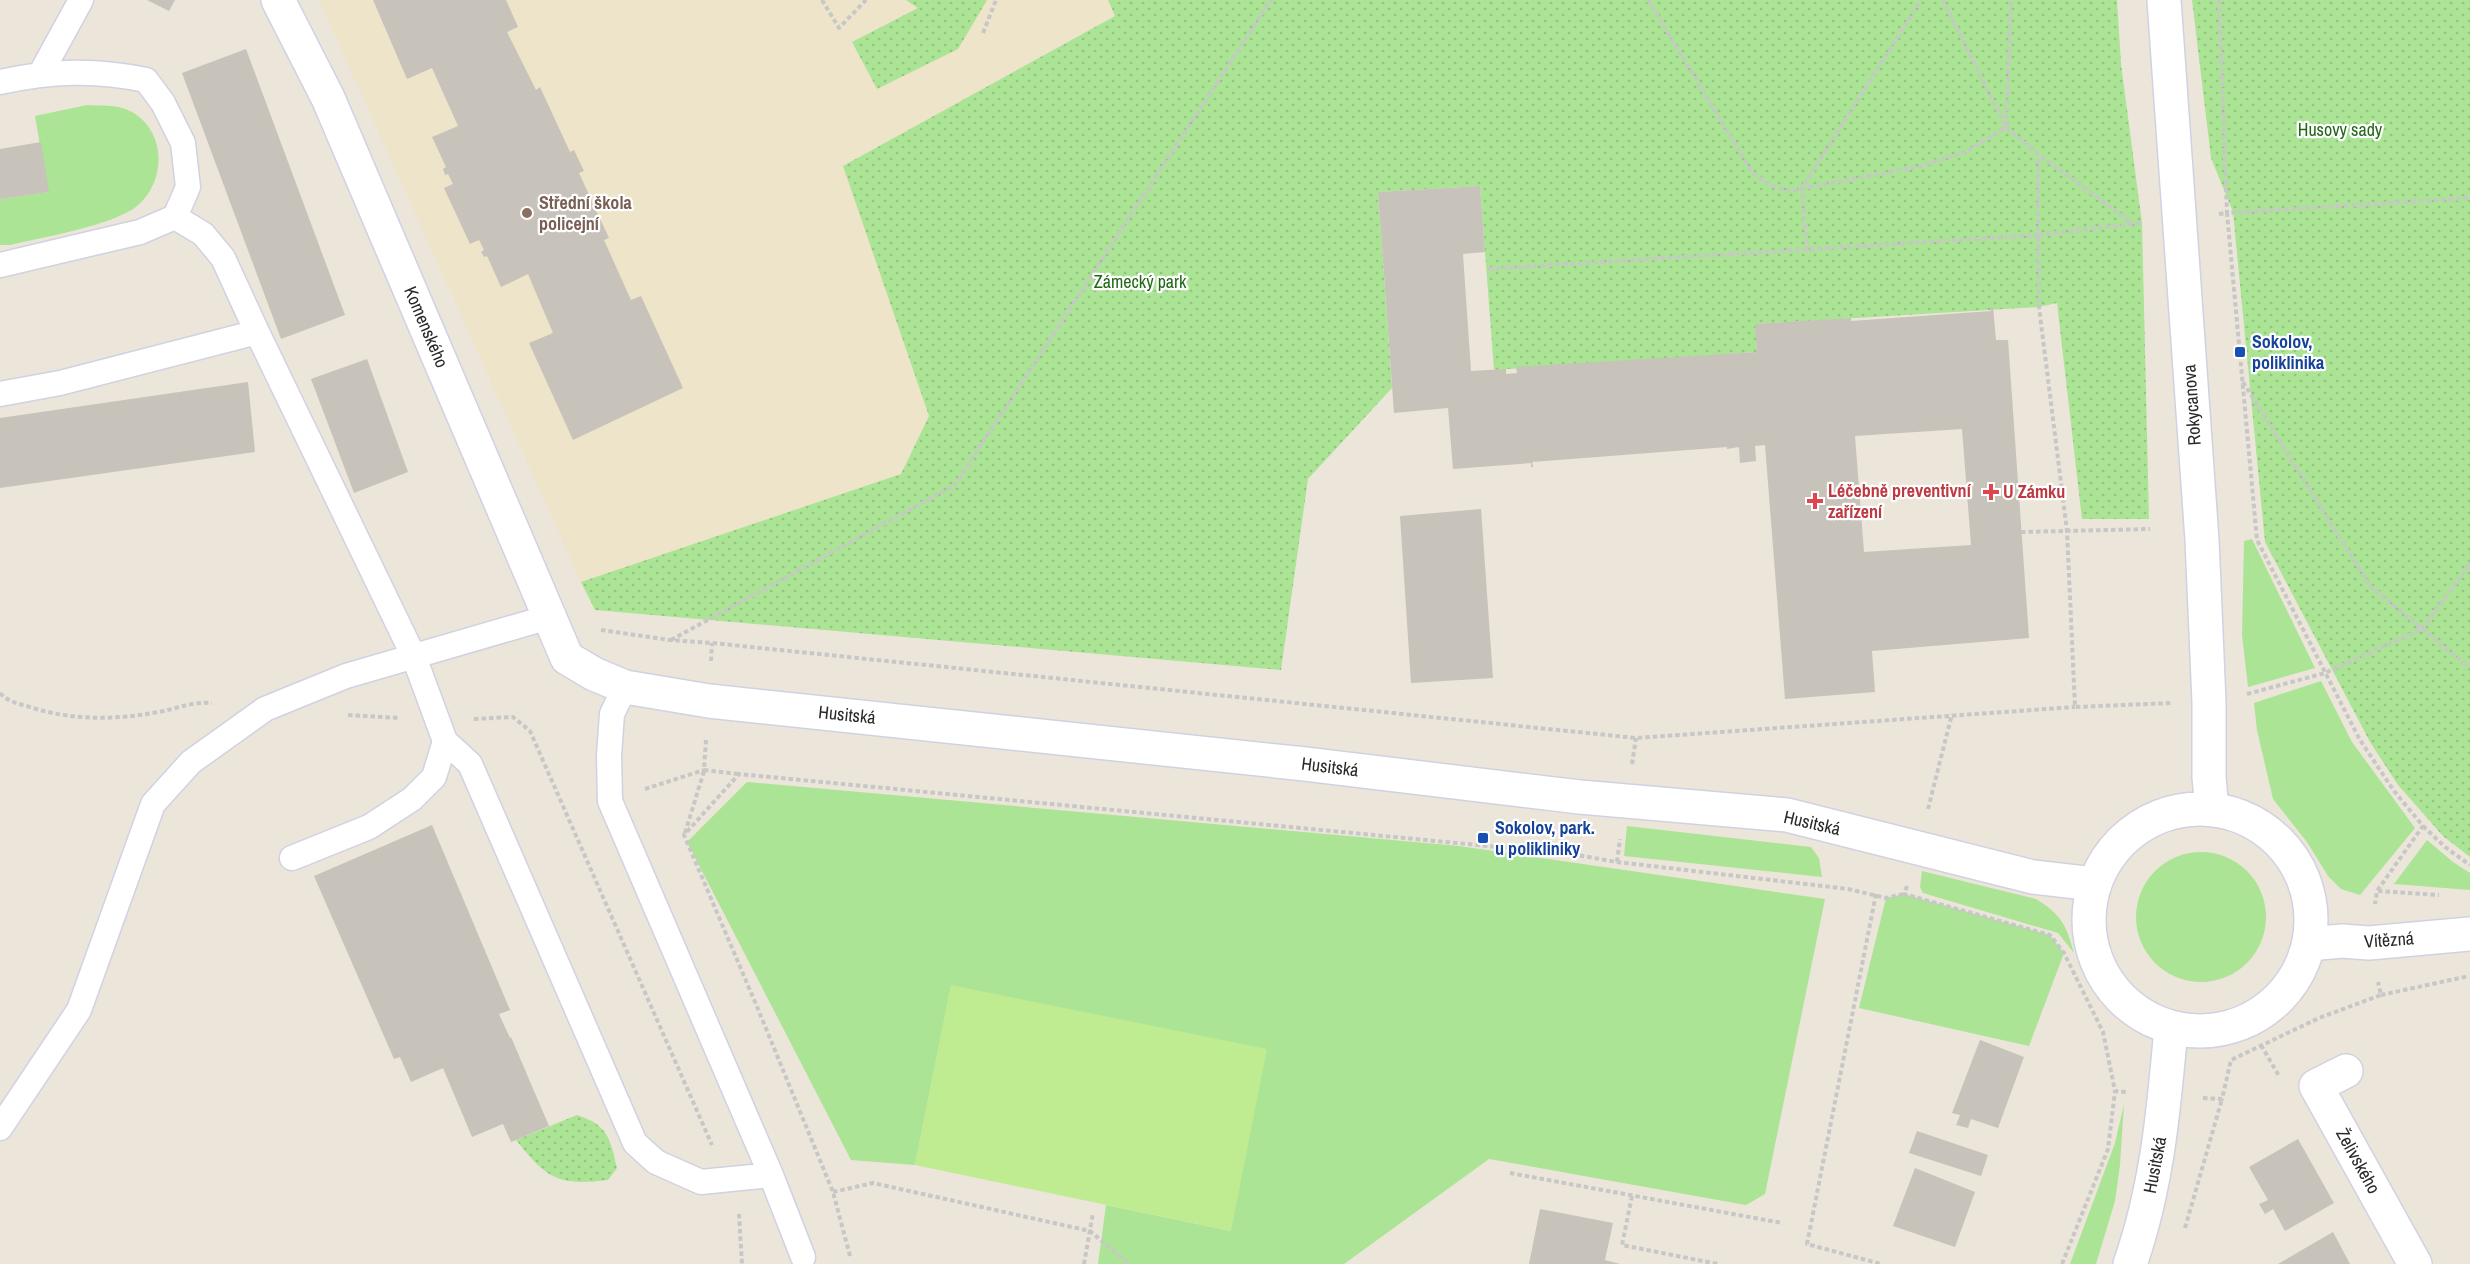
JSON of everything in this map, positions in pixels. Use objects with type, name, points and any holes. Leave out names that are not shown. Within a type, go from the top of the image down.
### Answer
[{"type":"street","name":"Komenského","points":[[278,0],[328,98],[567,658]]},
{"type":"street","name":"Rokycanova","points":[[2164,0],[2201,528],[2212,810]]},
{"type":"street","name":"Husitská","points":[[567,658],[594,674],[625,687],[709,701],[1305,764],[1580,797],[1786,815],[2034,877],[2094,884]]},
{"type":"street","points":[[2212,810],[2226,812],[2253,822],[2276,839],[2295,861],[2310,901],[2309,944],[2304,961],[2290,984],[2272,1005],[2258,1015],[2233,1026],[2206,1031],[2171,1028],[2140,1014],[2115,993],[2105,980],[2097,965],[2089,933],[2090,899],[2094,884],[2112,851],[2140,826],[2157,817],[2175,812],[2212,810]]},
{"type":"street","name":"Vítězná","points":[[2309,944],[2342,941],[2369,943],[2470,934]]},
{"type":"street","name":"Husitská","points":[[2130,1264],[2146,1213],[2160,1139],[2166,1097],[2171,1028]]},
{"type":"street","name":"Želivského","points":[[2346,1071],[2316,1086],[2415,1264]]},
{"type":"lane","points":[[41,73],[81,0]]},
{"type":"lane","points":[[0,82],[41,73],[111,72],[146,80],[163,103],[183,143],[188,187],[175,217],[140,232],[0,265]]},
{"type":"lane","points":[[175,217],[203,234],[223,258],[414,657],[441,731],[470,764],[635,1143],[656,1162],[701,1182],[771,1175]]},
{"type":"lane","points":[[0,394],[60,382],[257,332]]},
{"type":"lane","points":[[0,1128],[79,1010],[153,804],[191,762],[266,710],[346,676],[549,617]]},
{"type":"lane","points":[[625,687],[612,714],[609,755],[610,801],[771,1175],[803,1257]]},
{"type":"lane","points":[[292,858],[369,827],[412,799],[434,777],[441,731]]},
{"type":"path","points":[[822,0],[839,28],[866,0]]},
{"type":"path","points":[[983,33],[996,0]]},
{"type":"path","points":[[1271,0],[955,484],[670,640],[1636,738],[1952,714],[2209,702],[2325,673],[2422,629],[2470,564]]},
{"type":"path","points":[[1648,0],[1752,172],[1768,185],[1789,191],[1921,166],[1965,152],[2006,126]]},
{"type":"path","points":[[1807,251],[1802,188],[1921,0]]},
{"type":"path","points":[[1488,269],[2038,235],[2133,224],[2038,154],[2006,126],[1943,0]]},
{"type":"path","points":[[2006,126],[2011,0]]},
{"type":"path","points":[[2219,0],[2227,213],[2257,540],[2360,740],[2394,791],[2423,826],[2445,847],[2470,865]]},
{"type":"path","points":[[2038,154],[2039,307],[2067,531],[2075,707]]},
{"type":"path","points":[[2179,218],[2470,198]]},
{"type":"path","points":[[2242,381],[2370,586],[2470,668]]},
{"type":"path","points":[[2021,532],[2150,529]]},
{"type":"path","points":[[0,693],[6,700],[56,715],[110,719],[155,713],[198,702],[266,710]]},
{"type":"path","points":[[1904,894],[1918,849],[1952,714]]},
{"type":"path","points":[[346,715],[441,731],[513,717],[530,731],[727,1179],[740,1217],[742,1264]]},
{"type":"path","points":[[704,770],[684,835],[832,1192],[850,1256]]},
{"type":"path","points":[[684,835],[739,774],[1571,854],[1617,862],[1876,894],[1886,898],[1904,894],[2050,935],[2064,953],[2103,1032],[2115,1091],[2108,1149],[2062,1264]]},
{"type":"path","points":[[2381,995],[2369,943],[2377,891],[2423,826]]},
{"type":"path","points":[[2377,891],[2447,895]]},
{"type":"path","points":[[1876,894],[1808,1244],[1881,1264]]},
{"type":"path","points":[[2182,1238],[2231,1060],[2319,1018],[2381,995],[2470,976]]},
{"type":"path","points":[[2115,1091],[2166,1097],[2222,1099]]},
{"type":"path","points":[[1510,1173],[1782,1223]]},
{"type":"path","points":[[832,1192],[873,1183],[1090,1231],[1129,1264]]},
{"type":"path","points":[[1632,1196],[1622,1245],[1718,1264]]},
{"type":"path","points":[[1084,1264],[1093,1213]]},
{"type":"shaded area","points":[[319,0],[1108,0],[1115,15],[844,166],[929,416],[901,474],[581,582]]},
{"type":"green space","points":[[906,0],[987,0],[958,49],[877,89],[852,42],[918,8]]},
{"type":"green space","name":"Zámecký park","points":[[1108,0],[2117,0],[2121,64],[2142,223],[2149,519],[2082,519],[2057,303],[2039,307],[1756,324],[1757,352],[1494,370],[1480,186],[1378,192],[1392,388],[1308,479],[1281,670],[595,610],[581,582],[901,474],[929,416],[843,166],[1115,16]]},
{"type":"green space","name":"Husovy sady","points":[[2192,0],[2470,0],[2470,857],[2443,836],[2398,785],[2370,742],[2265,542],[2233,212],[2211,158]]},
{"type":"green space","points":[[87,105],[127,109],[143,121],[152,132],[157,144],[157,171],[147,196],[126,213],[95,225],[10,245],[0,245],[0,199],[48,192],[35,116]]},
{"type":"green space","points":[[2252,539],[2315,668],[2248,687],[2242,635],[2244,541]]},
{"type":"green space","points":[[2321,681],[2352,742],[2415,828],[2360,895],[2341,889],[2328,876],[2307,842],[2273,799],[2257,730],[2254,703]]},
{"type":"green space","points":[[747,782],[1459,846],[1825,899],[1765,1194],[1746,1205],[1489,1159],[1344,1264],[1098,1264],[1106,1205],[1231,1231],[951,986],[915,1165],[851,1160],[687,842]]},
{"type":"green space","points":[[1627,826],[1811,847],[1819,858],[1822,877],[1624,856]]},
{"type":"green space","points":[[2427,840],[2470,873],[2470,890],[2394,884]]},
{"type":"green space","points":[[2201,852],[2226,857],[2247,871],[2261,892],[2266,917],[2261,942],[2247,963],[2226,977],[2201,982],[2176,977],[2155,963],[2141,942],[2136,917],[2141,892],[2155,871],[2176,857]]},
{"type":"green space","points":[[1922,871],[2036,899],[2052,910],[2062,922],[2074,953],[2058,933],[1923,893],[1920,887]]},
{"type":"green space","points":[[1904,894],[2050,935],[2064,953],[2029,1046],[1859,1008],[1886,898]]},
{"type":"green space","points":[[951,985],[1267,1049],[1231,1231],[915,1165]]},
{"type":"green space","points":[[2124,1104],[2115,1201],[2096,1264],[2070,1264],[2115,1143]]},
{"type":"green space","points":[[577,1115],[595,1123],[606,1134],[617,1168],[608,1180],[577,1182],[555,1177],[536,1164],[516,1140]]},
{"type":"building","points":[[147,0],[175,0],[169,11]]},
{"type":"building","name":"Střední škola policejní","points":[[373,0],[506,0],[518,27],[507,32],[536,90],[540,87],[570,152],[574,150],[584,171],[579,173],[609,238],[604,240],[631,300],[641,296],[683,388],[573,440],[529,343],[553,333],[528,274],[501,287],[487,256],[484,257],[481,252],[484,250],[479,240],[470,244],[444,188],[453,184],[448,174],[445,175],[443,169],[446,167],[432,137],[458,126],[432,68],[407,79]]},
{"type":"building","points":[[246,49],[345,315],[281,339],[182,73]]},
{"type":"building","points":[[41,142],[49,192],[0,199],[0,149]]},
{"type":"building","name":"Léčebně preventivní zařízení","points":[[1480,186],[1485,252],[1463,254],[1471,371],[1506,369],[1506,374],[1517,373],[1516,367],[1757,352],[1755,324],[1851,318],[1851,321],[1991,311],[1990,308],[1993,307],[1996,340],[2008,340],[2029,638],[1872,651],[1875,692],[1785,699],[1765,445],[1755,446],[1756,461],[1740,463],[1739,447],[1727,449],[1727,447],[1532,462],[1533,467],[1531,463],[1453,469],[1448,408],[1394,413],[1378,192]],"holes":[[[1962,429],[1971,545],[1864,552],[1855,436]]]},
{"type":"building","points":[[367,359],[408,472],[354,493],[311,379]]},
{"type":"building","points":[[248,382],[255,452],[0,488],[0,418]]},
{"type":"building","points":[[1481,509],[1493,678],[1411,683],[1400,516]]},
{"type":"building","points":[[432,825],[510,1010],[499,1014],[549,1126],[511,1142],[503,1124],[472,1137],[443,1068],[411,1082],[400,1057],[394,1059],[314,876]]},
{"type":"building","points":[[1980,1040],[2024,1057],[1998,1128],[1971,1119],[1968,1128],[1956,1125],[1960,1115],[1952,1113]]},
{"type":"building","points":[[1917,1131],[1988,1155],[1981,1176],[1909,1153]]},
{"type":"building","points":[[2298,1139],[2334,1203],[2285,1231],[2273,1209],[2265,1214],[2259,1204],[2268,1200],[2249,1167]]},
{"type":"building","points":[[1915,1168],[1975,1192],[1955,1247],[1893,1226]]},
{"type":"building","points":[[1540,1209],[1613,1223],[1605,1260],[1620,1264],[1529,1264]]},
{"type":"building","points":[[2333,1232],[2350,1264],[2278,1264]]},
{"type":"place","name":"Střední škola policejní","points":[[527,213]]},
{"type":"place","name":"Sokolov, poliklinika","points":[[2240,352]]},
{"type":"place","name":"U Zámku","points":[[1991,492]]},
{"type":"place","name":"Léčebně preventivní zařízení","points":[[1815,501]]},
{"type":"place","name":"Sokolov, park. u polikliniky","points":[[1483,838]]}]
